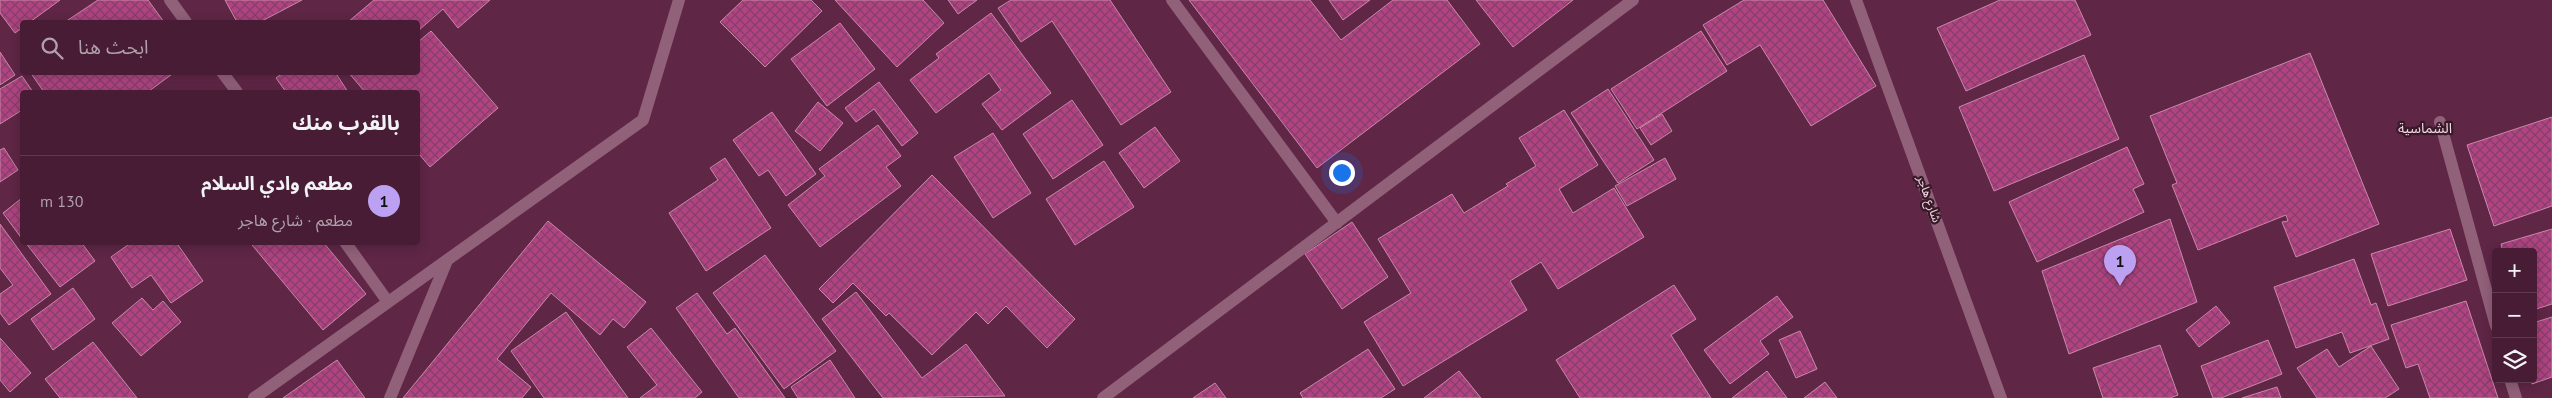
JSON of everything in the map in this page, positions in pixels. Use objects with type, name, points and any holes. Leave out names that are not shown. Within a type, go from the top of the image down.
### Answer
[{"type":"street","points":[[170,0],[185,20]]},
{"type":"street","points":[[254,398],[446,263],[643,120],[679,0]]},
{"type":"street","points":[[1172,0],[1336,223]]},
{"type":"street","points":[[1103,398],[1633,0]]},
{"type":"street","name":"شارع هاجر","points":[[1856,0],[2001,398]]},
{"type":"street","points":[[224,75],[236,90]]},
{"type":"street","points":[[2440,122],[2492,311]]},
{"type":"street","points":[[347,245],[388,302]]},
{"type":"street","points":[[390,398],[446,263]]},
{"type":"street","points":[[2511,383],[2516,398]]},
{"type":"building","points":[[0,0],[60,0],[33,20],[20,20],[20,29],[15,33],[0,13]]},
{"type":"building","points":[[98,0],[148,0],[163,20],[68,20]]},
{"type":"building","points":[[225,0],[302,0],[264,20],[236,20]]},
{"type":"building","points":[[374,0],[490,0],[458,28],[443,9],[420,29],[420,20],[350,20]]},
{"type":"building","points":[[743,0],[811,0],[822,11],[765,67],[720,22]]},
{"type":"building","points":[[835,0],[923,0],[944,23],[897,67]]},
{"type":"building","points":[[948,0],[977,0],[958,14]]},
{"type":"building","points":[[1011,0],[1110,0],[1171,92],[1121,125],[1052,21],[1021,42],[998,8]]},
{"type":"building","points":[[1189,0],[1310,0],[1341,40],[1393,0],[1447,0],[1480,44],[1317,168]]},
{"type":"building","points":[[1329,0],[1370,0],[1343,20]]},
{"type":"building","points":[[1476,0],[1573,0],[1513,47]]},
{"type":"building","points":[[1744,0],[1823,0],[1876,86],[1811,126],[1760,45],[1727,65],[1703,25]]},
{"type":"building","points":[[2000,0],[2075,0],[2091,35],[1966,91],[1937,28]]},
{"type":"building","points":[[991,13],[1051,93],[1002,130],[982,104],[1001,90],[989,73],[936,113],[910,80],[939,58],[936,54]]},
{"type":"building","points":[[840,23],[875,69],[827,106],[791,59]]},
{"type":"building","points":[[431,31],[498,108],[430,167],[420,155],[420,90],[363,90],[351,75],[420,75],[420,40]]},
{"type":"building","points":[[1701,31],[1727,71],[1637,129],[1611,89]]},
{"type":"building","points":[[0,52],[15,75],[0,85]]},
{"type":"building","points":[[2310,53],[2379,224],[2296,257],[2282,222],[2288,221],[2286,215],[2198,250],[2172,185],[2177,183],[2150,116]]},
{"type":"building","points":[[2084,55],[2119,139],[1994,191],[1959,107]]},
{"type":"building","points":[[32,75],[171,75],[150,90],[43,90]]},
{"type":"building","points":[[280,75],[337,75],[347,90],[285,90],[276,78]]},
{"type":"building","points":[[22,76],[32,90],[20,90],[20,111],[0,124],[0,89]]},
{"type":"building","points":[[879,82],[918,133],[902,146],[874,109],[856,122],[845,108]]},
{"type":"building","points":[[1608,89],[1654,160],[1618,183],[1571,113]]},
{"type":"building","points":[[1072,100],[1103,145],[1053,179],[1023,134]]},
{"type":"building","points":[[818,102],[843,123],[820,151],[795,131]]},
{"type":"building","points":[[1564,110],[1598,165],[1559,189],[1573,213],[1614,188],[1644,237],[1558,289],[1541,262],[1510,281],[1527,310],[1403,386],[1364,322],[1411,293],[1378,239],[1452,194],[1464,213],[1508,186],[1506,184],[1536,166],[1519,138]]},
{"type":"building","points":[[772,112],[816,174],[786,196],[768,170],[759,176],[733,140]]},
{"type":"building","points":[[1662,114],[1672,131],[1651,145],[1640,128]]},
{"type":"building","points":[[2552,117],[2552,206],[2494,226],[2467,145]]},
{"type":"building","points":[[878,125],[901,156],[886,167],[901,186],[820,247],[788,205],[825,176],[819,169]]},
{"type":"building","points":[[1155,127],[1180,161],[1144,188],[1119,153]]},
{"type":"building","points":[[993,133],[1031,193],[993,218],[954,157]]},
{"type":"building","points":[[2127,147],[2144,184],[2133,189],[2144,212],[2037,262],[2009,202]]},
{"type":"building","points":[[4,148],[18,170],[0,182],[0,150]]},
{"type":"building","points":[[725,158],[771,228],[706,271],[669,213],[718,180],[710,168]]},
{"type":"building","points":[[1665,158],[1676,179],[1627,206],[1615,186]]},
{"type":"building","points":[[1104,161],[1134,207],[1075,245],[1046,199]]},
{"type":"building","points":[[932,175],[1075,319],[1047,348],[1006,306],[988,324],[976,312],[932,355],[889,313],[886,316],[853,283],[833,303],[819,289]]},
{"type":"building","points":[[20,200],[20,236],[3,213]]},
{"type":"building","points":[[2170,219],[2197,302],[2069,354],[2042,271]]},
{"type":"building","points":[[548,221],[646,302],[624,328],[613,319],[600,335],[551,293],[497,359],[531,387],[522,398],[403,398]]},
{"type":"building","points":[[1352,222],[1388,277],[1342,309],[1305,254]]},
{"type":"building","points":[[0,224],[51,294],[9,325],[0,313],[0,294],[13,285],[0,268]]},
{"type":"building","points":[[2450,229],[2467,280],[2388,306],[2371,254]]},
{"type":"building","points":[[2552,229],[2552,304],[2537,309],[2537,248],[2502,248],[2501,244]]},
{"type":"building","points":[[27,245],[83,245],[95,261],[60,287]]},
{"type":"building","points":[[128,245],[178,245],[203,281],[171,303],[151,275],[132,288],[111,257]]},
{"type":"building","points":[[252,245],[325,245],[366,294],[323,330]]},
{"type":"building","points":[[765,255],[836,351],[784,389],[713,293]]},
{"type":"building","points":[[2354,259],[2371,305],[2376,303],[2389,339],[2350,353],[2342,332],[2296,348],[2274,287]]},
{"type":"building","points":[[1674,285],[1696,319],[1671,335],[1711,398],[1580,398],[1556,360]]},
{"type":"building","points":[[73,288],[95,319],[53,350],[31,319]]},
{"type":"building","points":[[856,292],[922,378],[966,344],[1005,396],[883,398],[822,319]]},
{"type":"building","points":[[697,293],[727,334],[735,328],[785,398],[739,398],[676,308]]},
{"type":"building","points":[[1777,296],[1793,317],[1760,341],[1769,354],[1730,384],[1704,350]]},
{"type":"building","points":[[142,298],[153,310],[163,301],[181,322],[141,356],[112,323]]},
{"type":"building","points":[[2466,301],[2498,398],[2430,398],[2418,364],[2406,368],[2391,325]]},
{"type":"building","points":[[2216,306],[2230,323],[2199,347],[2186,330]]},
{"type":"building","points":[[566,312],[628,398],[544,398],[511,351]]},
{"type":"building","points":[[2552,317],[2552,377],[2537,382],[2537,338],[2537,322]]},
{"type":"building","points":[[651,328],[702,392],[695,398],[640,398],[657,385],[627,347]]},
{"type":"building","points":[[1800,331],[1817,369],[1796,378],[1779,340]]},
{"type":"building","points":[[0,338],[31,373],[10,392],[0,380]]},
{"type":"building","points":[[2268,340],[2282,374],[2221,398],[2213,398],[2201,366]]},
{"type":"building","points":[[93,342],[137,398],[60,398],[45,379]]},
{"type":"building","points":[[2160,345],[2178,395],[2170,398],[2103,398],[2093,368]]},
{"type":"building","points":[[2371,346],[2399,389],[2385,398],[2317,398],[2297,368],[2327,349],[2339,367]]},
{"type":"building","points":[[1368,349],[1395,389],[1381,398],[1303,398],[1300,393]]},
{"type":"building","points":[[337,360],[365,398],[283,398]]},
{"type":"building","points":[[830,360],[855,398],[798,398],[791,387]]},
{"type":"building","points":[[1459,371],[1481,398],[1424,398]]},
{"type":"building","points":[[1767,371],[1787,398],[1732,398]]},
{"type":"building","points":[[1825,382],[1837,398],[1804,398]]},
{"type":"building","points":[[1215,383],[1226,398],[1193,398]]},
{"type":"building","points":[[2277,387],[2281,398],[2242,398]]},
{"type":"place","name":"مطعم وادي السلام","points":[[2120,286]]},
{"type":"district","name":"الشماسية","points":[[2425,128]]}]
